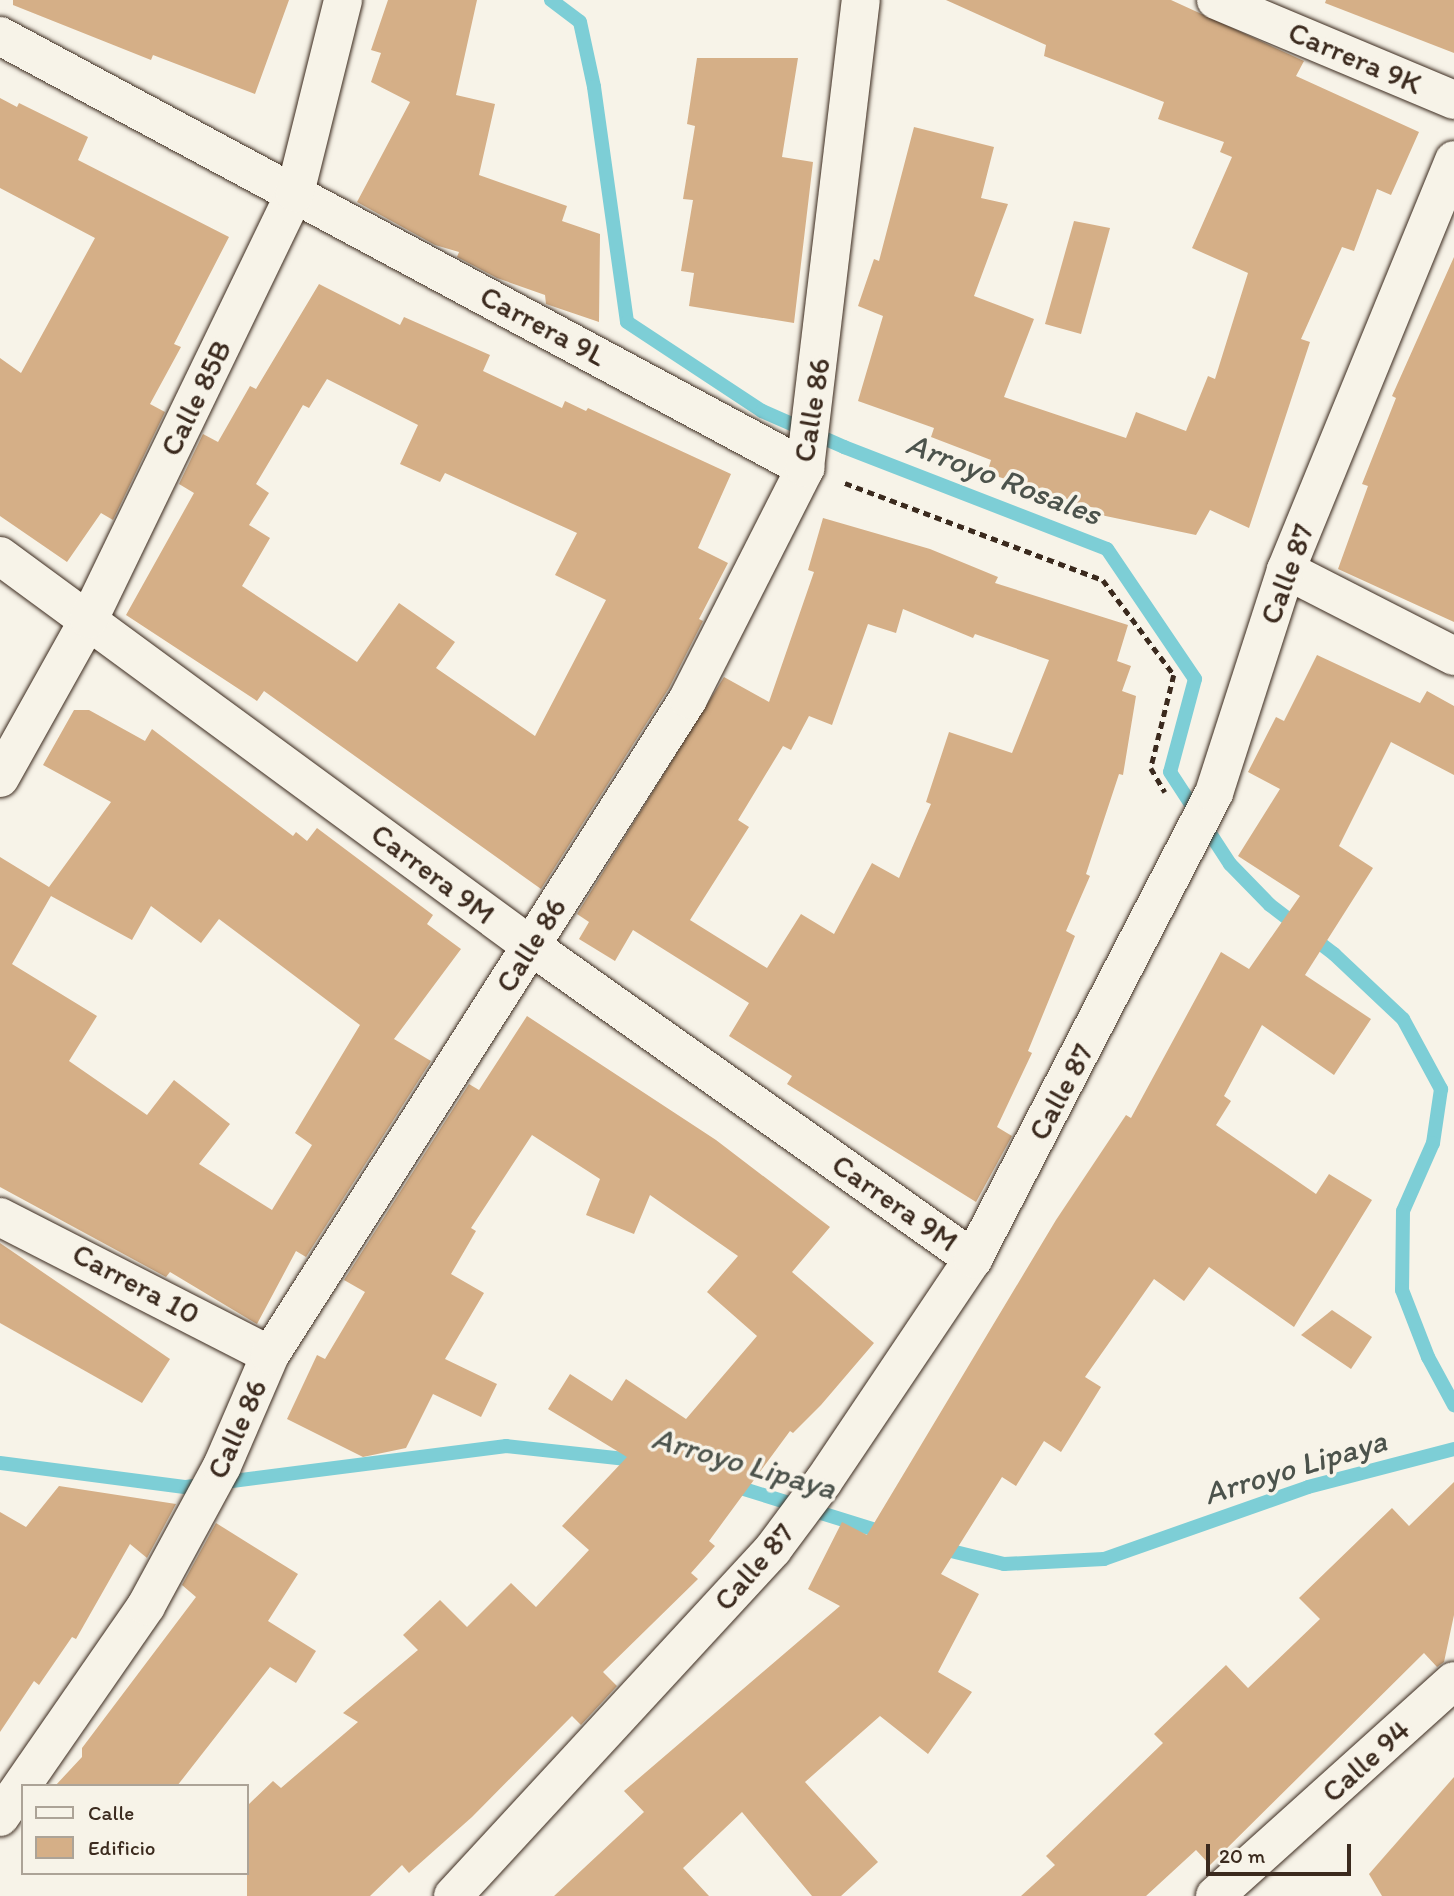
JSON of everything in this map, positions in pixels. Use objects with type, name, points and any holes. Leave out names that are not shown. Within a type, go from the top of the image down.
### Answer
[{"type":"street","name":"Calle 85B","points":[[0,778],[89,620],[295,192],[343,0]]},
{"type":"street","name":"Calle 86","points":[[23,1784],[146,1606],[214,1482],[270,1355],[688,699],[807,459],[861,0]]},
{"type":"street","name":"Carrera 9K","points":[[1216,0],[1454,100]]},
{"type":"street","name":"Carrera 9L","points":[[0,36],[807,459]]},
{"type":"street","name":"Calle 87","points":[[453,1896],[782,1537],[823,1482],[973,1259],[1193,840],[1214,793],[1286,570],[1454,160]]},
{"type":"street","name":"Carrera 9M","points":[[0,556],[531,946],[973,1259]]},
{"type":"street","points":[[1286,570],[1454,656]]},
{"type":"street","name":"Carrera 10","points":[[0,1217],[270,1355]]},
{"type":"street","name":"Calle 94","points":[[1215,1896],[1454,1681]]},
{"type":"street","name":"Calle 86","points":[[0,1817],[21,1787]]},
{"type":"path","points":[[807,459],[1103,580],[1174,675],[1152,768],[1193,840]]},
{"type":"building","points":[[13,0],[289,0],[255,94],[153,55],[151,60],[13,5]]},
{"type":"building","points":[[388,0],[477,0],[456,95],[495,104],[479,175],[567,206],[562,221],[600,234],[599,322],[546,304],[545,295],[497,278],[457,257],[459,252],[435,245],[357,202],[410,102],[371,82],[381,53],[371,50]]},
{"type":"building","points":[[946,0],[1171,0],[1304,61],[1296,76],[1419,132],[1391,195],[1377,189],[1354,251],[1342,247],[1301,339],[1310,342],[1249,528],[1210,510],[1196,535],[1096,514],[1097,509],[987,473],[991,460],[931,437],[934,428],[858,401],[883,316],[858,306],[874,259],[879,261],[914,127],[994,147],[981,198],[1008,204],[974,296],[1034,319],[1004,397],[1126,438],[1136,412],[1186,431],[1208,376],[1215,379],[1248,273],[1192,248],[1232,157],[1220,152],[1224,142],[1158,119],[1164,102],[1044,56],[1046,45]]},
{"type":"building","points":[[1326,0],[1454,0],[1454,53],[1325,3]]},
{"type":"building","points":[[697,58],[798,58],[782,157],[813,162],[794,323],[689,306],[694,273],[681,271],[693,200],[683,199],[695,126],[687,124]]},
{"type":"building","points":[[0,98],[17,107],[19,103],[88,137],[78,160],[229,237],[174,344],[181,347],[150,404],[165,412],[113,520],[101,513],[67,562],[0,516],[0,358],[21,373],[95,238],[0,188]]},
{"type":"building","points":[[1074,221],[1110,228],[1081,334],[1045,324]]},
{"type":"building","points":[[1454,257],[1454,622],[1338,569],[1368,486],[1362,484],[1396,398],[1392,396]]},
{"type":"building","points":[[319,284],[400,325],[404,317],[490,355],[483,371],[562,408],[565,401],[586,411],[588,408],[731,474],[698,548],[728,563],[699,619],[703,621],[669,688],[541,889],[264,691],[257,701],[126,615],[194,493],[179,484],[203,434],[218,442],[250,386],[256,389]],"holes":[[[327,379],[418,425],[400,464],[440,482],[445,473],[577,533],[555,575],[606,600],[535,736],[436,668],[455,642],[399,603],[357,662],[242,586],[270,538],[249,525],[269,493],[256,484],[303,405],[309,408]]]},
{"type":"building","points":[[823,518],[930,549],[998,577],[995,583],[1128,625],[1117,661],[1131,666],[1122,691],[1136,696],[1123,775],[1119,774],[1086,874],[1090,876],[1066,931],[1075,936],[1028,1051],[1032,1053],[997,1127],[1012,1136],[976,1202],[787,1084],[792,1076],[729,1036],[749,1003],[633,930],[615,961],[579,939],[589,922],[577,914],[724,677],[769,702],[814,572],[808,570]],"holes":[[[903,609],[973,638],[975,634],[1049,660],[1012,753],[949,732],[926,802],[931,804],[899,878],[872,863],[834,934],[801,914],[767,968],[690,920],[749,827],[738,820],[783,746],[791,750],[809,716],[832,725],[868,624],[896,633]]]},
{"type":"building","points":[[1317,655],[1420,703],[1427,691],[1454,706],[1454,775],[1391,742],[1339,846],[1373,868],[1305,975],[1371,1019],[1334,1075],[1262,1025],[1224,1096],[1231,1101],[1216,1125],[1316,1194],[1329,1174],[1372,1200],[1294,1327],[1209,1267],[1184,1301],[1154,1279],[1085,1377],[1101,1387],[1061,1452],[1044,1441],[1016,1486],[1002,1477],[941,1574],[979,1594],[938,1672],[972,1692],[928,1754],[880,1716],[805,1782],[878,1862],[841,1896],[812,1896],[742,1812],[683,1868],[709,1896],[554,1896],[644,1812],[624,1791],[840,1606],[808,1589],[842,1522],[867,1535],[1056,1220],[1126,1115],[1131,1118],[1221,952],[1249,969],[1300,896],[1238,856],[1280,789],[1248,772],[1276,717],[1284,721]]},
{"type":"building","points":[[74,710],[89,710],[145,741],[152,729],[293,836],[296,832],[307,841],[317,828],[433,915],[427,924],[461,949],[394,1039],[431,1061],[306,1257],[296,1251],[257,1324],[170,1272],[166,1277],[0,1187],[0,857],[49,887],[111,802],[43,765]],"holes":[[[51,896],[132,940],[151,906],[201,943],[219,919],[360,1025],[295,1133],[312,1145],[272,1210],[199,1164],[230,1124],[174,1080],[147,1115],[69,1061],[97,1016],[12,964]]]},
{"type":"building","points":[[527,1016],[716,1140],[830,1227],[792,1272],[874,1343],[821,1405],[793,1433],[790,1431],[709,1541],[715,1546],[691,1573],[698,1579],[603,1672],[617,1686],[581,1725],[572,1716],[472,1817],[409,1873],[402,1865],[370,1896],[247,1896],[248,1805],[273,1781],[281,1788],[358,1722],[343,1713],[418,1650],[403,1635],[440,1600],[467,1627],[511,1583],[536,1607],[589,1550],[562,1526],[627,1457],[548,1409],[570,1374],[612,1401],[626,1379],[686,1419],[757,1336],[707,1292],[738,1256],[650,1195],[634,1234],[586,1215],[600,1179],[532,1135],[471,1228],[476,1231],[451,1274],[484,1293],[445,1359],[497,1384],[481,1417],[433,1394],[406,1448],[363,1457],[287,1419],[317,1355],[325,1359],[365,1292],[344,1280],[469,1084],[479,1090]]},
{"type":"building","points":[[0,1243],[170,1359],[142,1403],[0,1323]]},
{"type":"building","points":[[1332,1310],[1372,1337],[1351,1369],[1301,1335]]},
{"type":"building","points":[[1454,1482],[1454,1615],[1444,1662],[1437,1667],[1424,1653],[1210,1865],[1196,1850],[1146,1896],[1021,1896],[1055,1865],[1046,1856],[1163,1743],[1154,1734],[1226,1665],[1248,1688],[1320,1619],[1299,1598],[1392,1508],[1409,1526]]},
{"type":"building","points":[[59,1486],[176,1504],[147,1558],[130,1544],[76,1639],[72,1637],[39,1685],[34,1681],[0,1732],[0,1512],[26,1527]]},
{"type":"building","points":[[216,1523],[298,1574],[268,1621],[316,1651],[296,1683],[270,1667],[179,1784],[57,1784],[82,1757],[82,1748],[196,1597],[182,1585]]},
{"type":"building","points":[[1454,1777],[1454,1896],[1382,1896],[1369,1874]]},
{"type":"waterway","name":"Arroyo Rosales","points":[[551,0],[580,22],[594,87],[627,322],[762,411],[844,447],[1107,549],[1195,679],[1170,772],[1230,864],[1270,905],[1334,954],[1403,1019],[1441,1089],[1433,1143],[1403,1211],[1402,1290],[1428,1357],[1454,1405]]},
{"type":"waterway","name":"Arroyo Lipaya","points":[[0,1463],[186,1487],[506,1446],[645,1461]]},
{"type":"waterway","name":"Arroyo Lipaya","points":[[939,1548],[1004,1564],[1104,1559],[1308,1487],[1454,1449]]},
{"type":"waterway","name":"Arroyo Lipaya","points":[[728,1484],[889,1534]]}]
